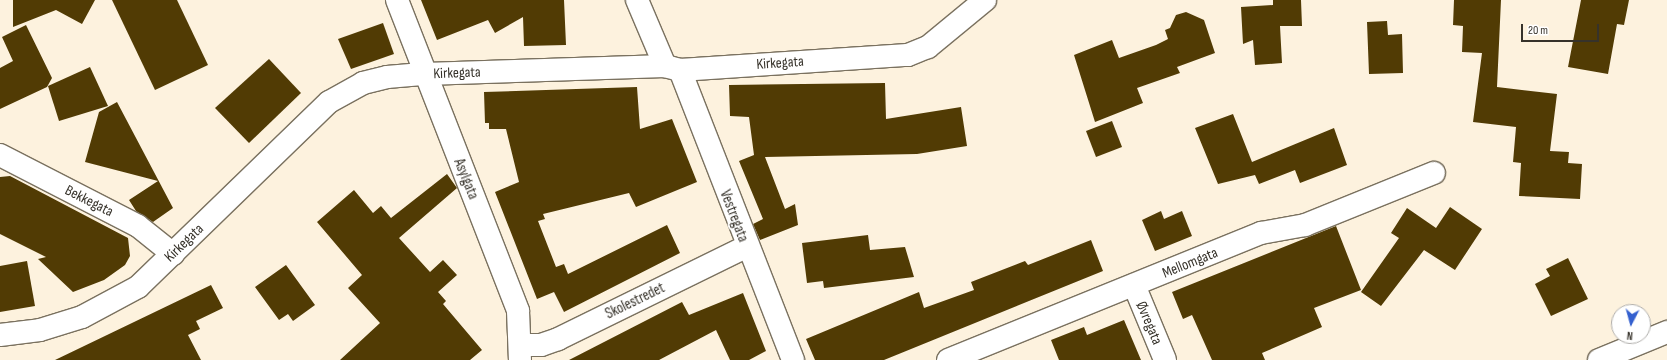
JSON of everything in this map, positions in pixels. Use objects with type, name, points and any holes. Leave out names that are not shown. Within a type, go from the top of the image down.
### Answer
[{"type":"street","name":"Asylgata","points":[[397,0],[518,311],[521,353]]},
{"type":"street","name":"Vestregata","points":[[637,0],[672,68],[792,360]]},
{"type":"street","name":"Kirkegata","points":[[0,335],[40,330],[100,308],[138,286],[330,102],[363,83],[387,76],[425,74],[672,68],[908,55],[928,47],[985,0]]},
{"type":"street","name":"Bekkegata","points":[[0,156],[138,226],[173,254]]},
{"type":"street","name":"Mellomgata","points":[[948,360],[1261,233],[1305,225],[1434,173]]},
{"type":"street","name":"Skolestredet","points":[[521,353],[558,339],[746,247]]},
{"type":"street","name":"Øvregata","points":[[1134,285],[1165,360]]},
{"type":"street","points":[[1599,360],[1667,332]]},
{"type":"building","points":[[13,0],[95,0],[82,24],[56,10],[13,27]]},
{"type":"building","points":[[112,0],[177,0],[208,65],[155,90]]},
{"type":"building","points":[[421,0],[564,0],[566,45],[524,46],[523,17],[495,33],[488,20],[437,40]]},
{"type":"building","points":[[1273,0],[1301,0],[1302,26],[1280,26],[1282,63],[1255,65],[1253,40],[1243,44],[1241,7],[1273,5]]},
{"type":"building","points":[[1454,0],[1501,0],[1497,87],[1557,94],[1550,151],[1569,152],[1568,163],[1582,164],[1580,199],[1519,196],[1521,163],[1513,162],[1516,127],[1473,122],[1482,53],[1462,52],[1463,26],[1453,25]]},
{"type":"building","points":[[1581,0],[1629,0],[1624,25],[1617,24],[1608,74],[1568,67]]},
{"type":"building","points":[[1186,12],[1204,20],[1215,53],[1177,67],[1180,73],[1137,88],[1143,103],[1095,122],[1074,55],[1112,40],[1119,58],[1156,45],[1168,39],[1165,30],[1170,28],[1176,15]]},
{"type":"building","points":[[1387,21],[1388,35],[1402,34],[1403,73],[1369,74],[1367,22]]},
{"type":"building","points":[[383,23],[394,54],[351,69],[338,39]]},
{"type":"building","points":[[26,25],[52,78],[47,87],[0,109],[0,68],[13,61],[2,37]]},
{"type":"building","points":[[269,59],[301,93],[249,143],[215,108]]},
{"type":"building","points":[[90,67],[108,106],[59,121],[48,86]]},
{"type":"building","points":[[885,83],[886,119],[961,107],[967,146],[917,154],[765,157],[785,209],[795,204],[798,225],[760,240],[753,224],[763,219],[739,161],[754,155],[749,117],[730,116],[729,85]]},
{"type":"building","points":[[637,87],[640,129],[672,119],[697,182],[636,207],[629,193],[543,214],[545,219],[538,221],[556,267],[564,264],[568,274],[667,225],[680,253],[564,312],[554,292],[537,299],[495,192],[519,182],[506,129],[489,129],[489,123],[485,123],[484,92]]},
{"type":"building","points":[[117,102],[173,208],[153,222],[136,211],[129,200],[158,181],[85,162],[99,112]]},
{"type":"building","points":[[1233,114],[1252,162],[1334,128],[1347,165],[1300,183],[1295,170],[1259,184],[1255,175],[1218,184],[1195,128]]},
{"type":"building","points":[[1112,121],[1122,147],[1096,157],[1086,131]]},
{"type":"building","points":[[447,174],[457,188],[399,238],[430,272],[443,260],[457,275],[438,292],[446,301],[443,304],[482,350],[470,360],[340,360],[380,323],[348,288],[362,275],[317,222],[354,190],[373,213],[381,206],[391,218]]},
{"type":"building","points":[[10,176],[128,238],[130,256],[125,265],[104,280],[73,292],[38,259],[46,257],[0,234],[0,177]]},
{"type":"building","points":[[1450,207],[1482,229],[1455,270],[1424,250],[1381,306],[1361,292],[1399,238],[1391,233],[1407,208],[1436,228]]},
{"type":"building","points":[[1161,211],[1164,219],[1182,211],[1192,236],[1155,251],[1142,220]]},
{"type":"building","points":[[1336,226],[1361,290],[1314,308],[1322,327],[1262,353],[1265,360],[1212,360],[1192,315],[1183,319],[1172,292]]},
{"type":"building","points":[[868,235],[870,250],[905,247],[914,277],[824,288],[823,281],[807,283],[802,243]]},
{"type":"building","points":[[1091,240],[1103,271],[884,360],[815,360],[806,339],[919,292],[924,308],[974,290],[971,282],[1025,261],[1028,265]]},
{"type":"building","points":[[1568,258],[1588,299],[1551,316],[1535,284],[1550,276],[1546,269]]},
{"type":"building","points":[[27,261],[35,306],[0,312],[0,266]]},
{"type":"building","points":[[286,265],[315,305],[293,321],[288,314],[279,320],[255,287]]},
{"type":"building","points":[[211,285],[223,308],[196,321],[200,329],[188,335],[201,360],[55,360]]},
{"type":"building","points":[[743,293],[766,351],[749,360],[730,360],[716,330],[659,360],[569,360],[682,302],[689,315]]},
{"type":"building","points":[[1124,320],[1141,360],[1059,360],[1051,340],[1084,327],[1087,335]]}]
